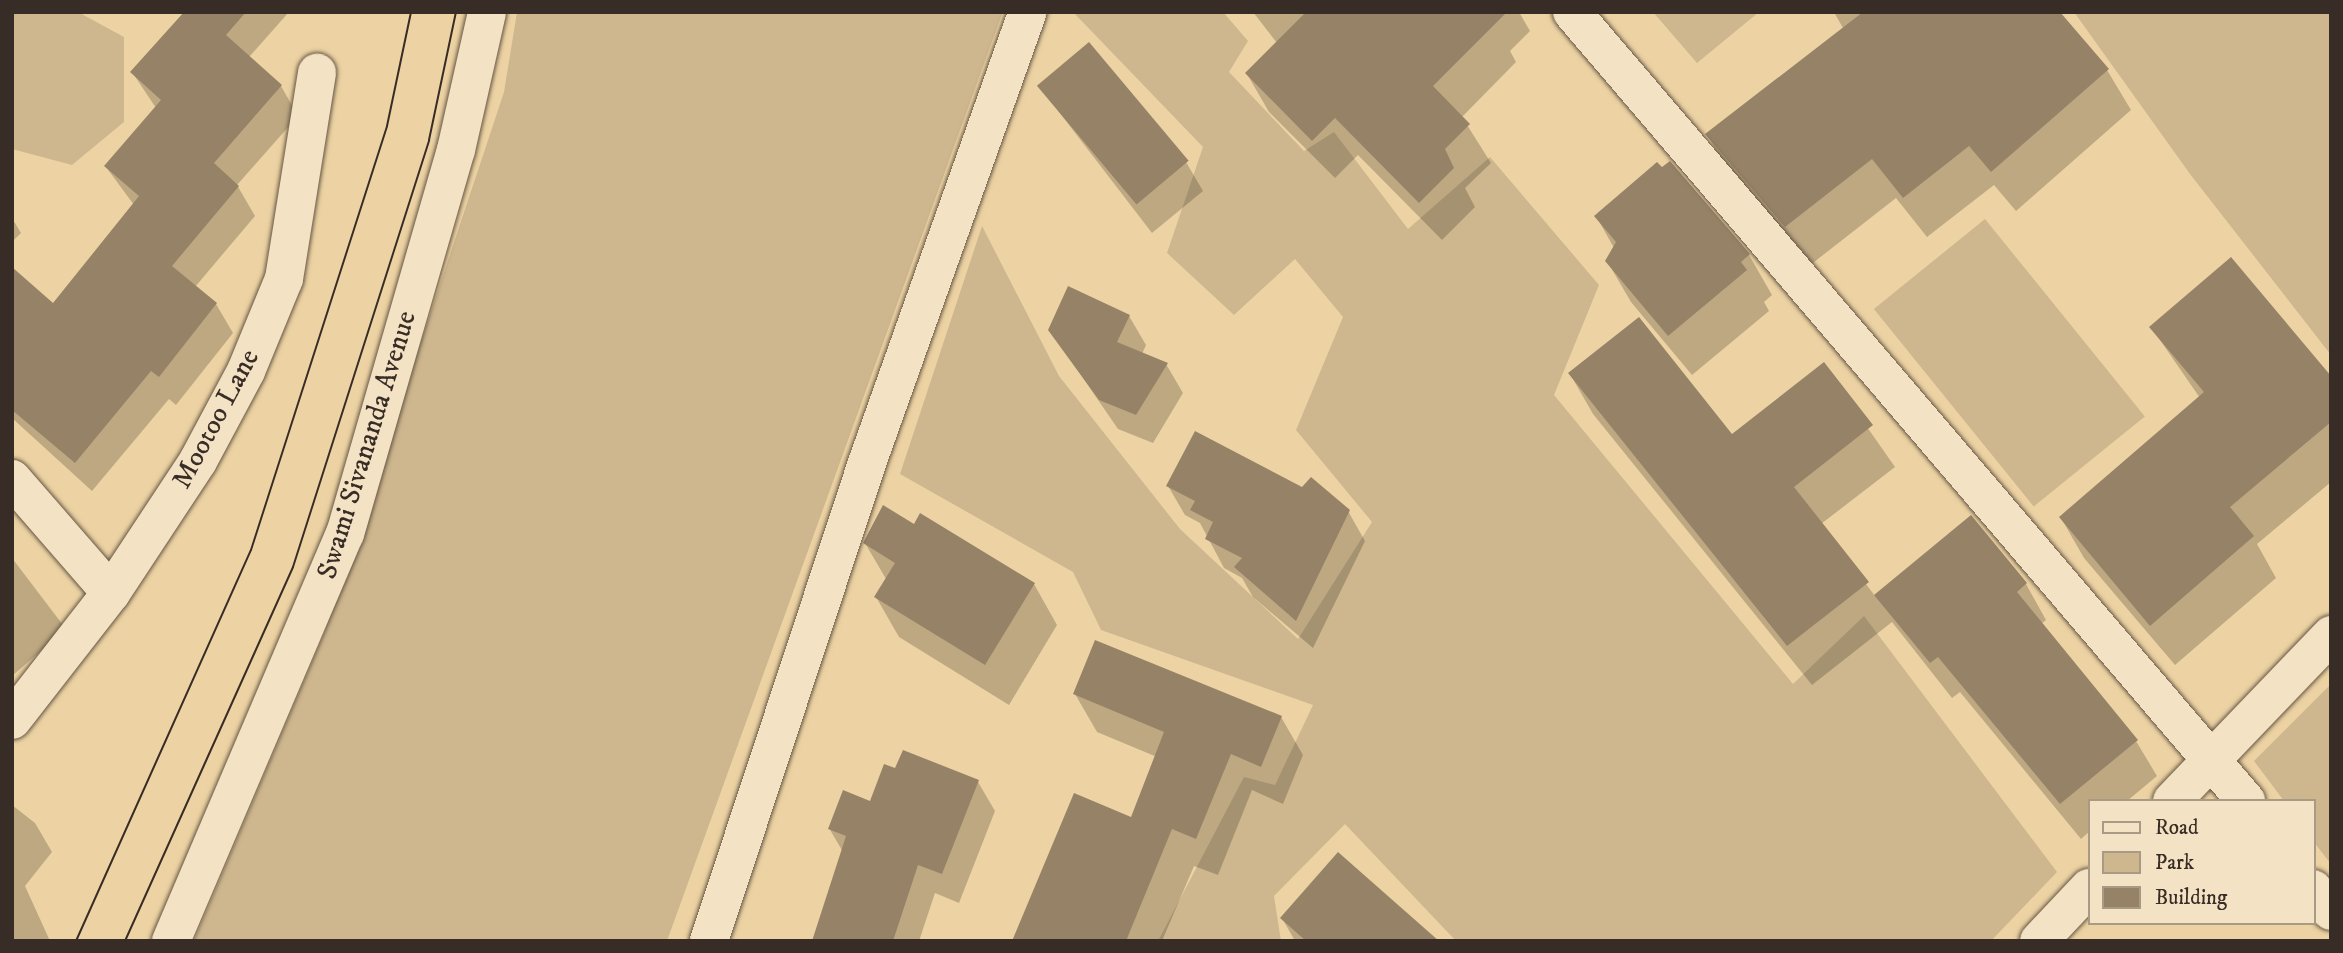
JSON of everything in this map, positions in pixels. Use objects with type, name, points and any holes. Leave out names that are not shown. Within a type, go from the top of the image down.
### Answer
[{"type":"street","name":"Swami Sivananda Avenue","points":[[171,941],[345,534],[456,150],[487,12]]},
{"type":"street","points":[[709,941],[867,463],[1028,12]]},
{"type":"street","points":[[1572,12],[2213,758],[2244,799]]},
{"type":"street","name":"Mootoo Lane","points":[[12,720],[111,593],[198,461],[246,371],[284,279],[317,74]]},
{"type":"street","points":[[12,479],[111,593]]},
{"type":"street","points":[[2174,799],[2331,635]]},
{"type":"street","points":[[2039,941],[2088,889]]},
{"type":"street","points":[[2315,891],[2331,911]]},
{"type":"green space","points":[[12,12],[78,12],[124,37],[124,122],[72,165],[12,149]]},
{"type":"green space","points":[[517,12],[1002,14],[667,941],[194,941],[324,634],[504,92]]},
{"type":"green space","points":[[1073,12],[1223,12],[1248,41],[1229,72],[1304,151],[1334,132],[1408,229],[1490,157],[1599,285],[1554,395],[1793,684],[1864,616],[2057,872],[1991,941],[1456,941],[1345,824],[1274,896],[1281,941],[1158,941],[1244,777],[1275,785],[1313,705],[1101,630],[1073,572],[900,474],[982,226],[1059,376],[1180,529],[1298,639],[1372,522],[1296,430],[1343,317],[1295,259],[1234,315],[1167,253],[1203,147]]},
{"type":"green space","points":[[1653,12],[1759,12],[1697,63]]},
{"type":"green space","points":[[2074,12],[2331,12],[2331,355],[2190,174]]},
{"type":"green space","points":[[1985,219],[2145,416],[2034,506],[1874,309]]},
{"type":"green space","points":[[2331,684],[2331,864],[2315,844],[2315,799],[2282,799],[2254,761]]},
{"type":"building","points":[[184,12],[246,12],[226,35],[282,85],[214,163],[239,186],[172,266],[217,303],[159,377],[151,371],[75,463],[12,410],[12,267],[53,303],[139,196],[104,166],[161,100],[130,72]]},
{"type":"building","points":[[1306,12],[1507,12],[1433,86],[1470,124],[1445,149],[1454,168],[1419,203],[1335,118],[1312,141],[1245,73]]},
{"type":"building","points":[[1863,12],[2060,12],[2109,69],[1991,172],[1969,146],[1903,198],[1872,159],[1785,227],[1705,134]]},
{"type":"building","points":[[1089,42],[1189,161],[1137,204],[1037,86]]},
{"type":"building","points":[[1670,161],[1750,254],[1741,262],[1747,270],[1668,336],[1605,261],[1616,242],[1594,216],[1657,162],[1662,167]]},
{"type":"building","points":[[2231,257],[2331,376],[2331,422],[2230,507],[2254,536],[2150,626],[2059,517],[2204,392],[2149,327]]},
{"type":"building","points":[[1068,286],[1130,315],[1117,342],[1168,363],[1136,415],[1099,400],[1048,330]]},
{"type":"building","points":[[1639,317],[1732,434],[1824,362],[1873,425],[1794,487],[1869,582],[1787,646],[1568,373]]},
{"type":"building","points":[[1195,431],[1302,487],[1311,477],[1350,510],[1296,621],[1234,567],[1242,558],[1205,539],[1213,522],[1190,510],[1195,501],[1166,486]]},
{"type":"building","points":[[883,505],[914,524],[920,513],[1035,583],[985,665],[874,597],[895,563],[863,543]]},
{"type":"building","points":[[1971,515],[2027,583],[2017,592],[2138,740],[2060,804],[1938,657],[1930,663],[1874,595]]},
{"type":"building","points":[[1095,640],[1282,716],[1261,767],[1231,754],[1196,839],[1172,829],[1126,941],[1012,941],[1074,793],[1131,817],[1164,732],[1073,694]]},
{"type":"building","points":[[903,750],[979,780],[942,874],[918,865],[893,941],[812,941],[846,836],[828,829],[843,790],[870,801],[884,764],[895,768]]},
{"type":"building","points":[[1338,852],[1439,941],[1306,941],[1280,918]]},
{"type":"tram line","points":[[76,941],[251,550],[387,126],[411,12]]},
{"type":"tram line","points":[[125,941],[293,567],[429,140],[456,12]]}]
